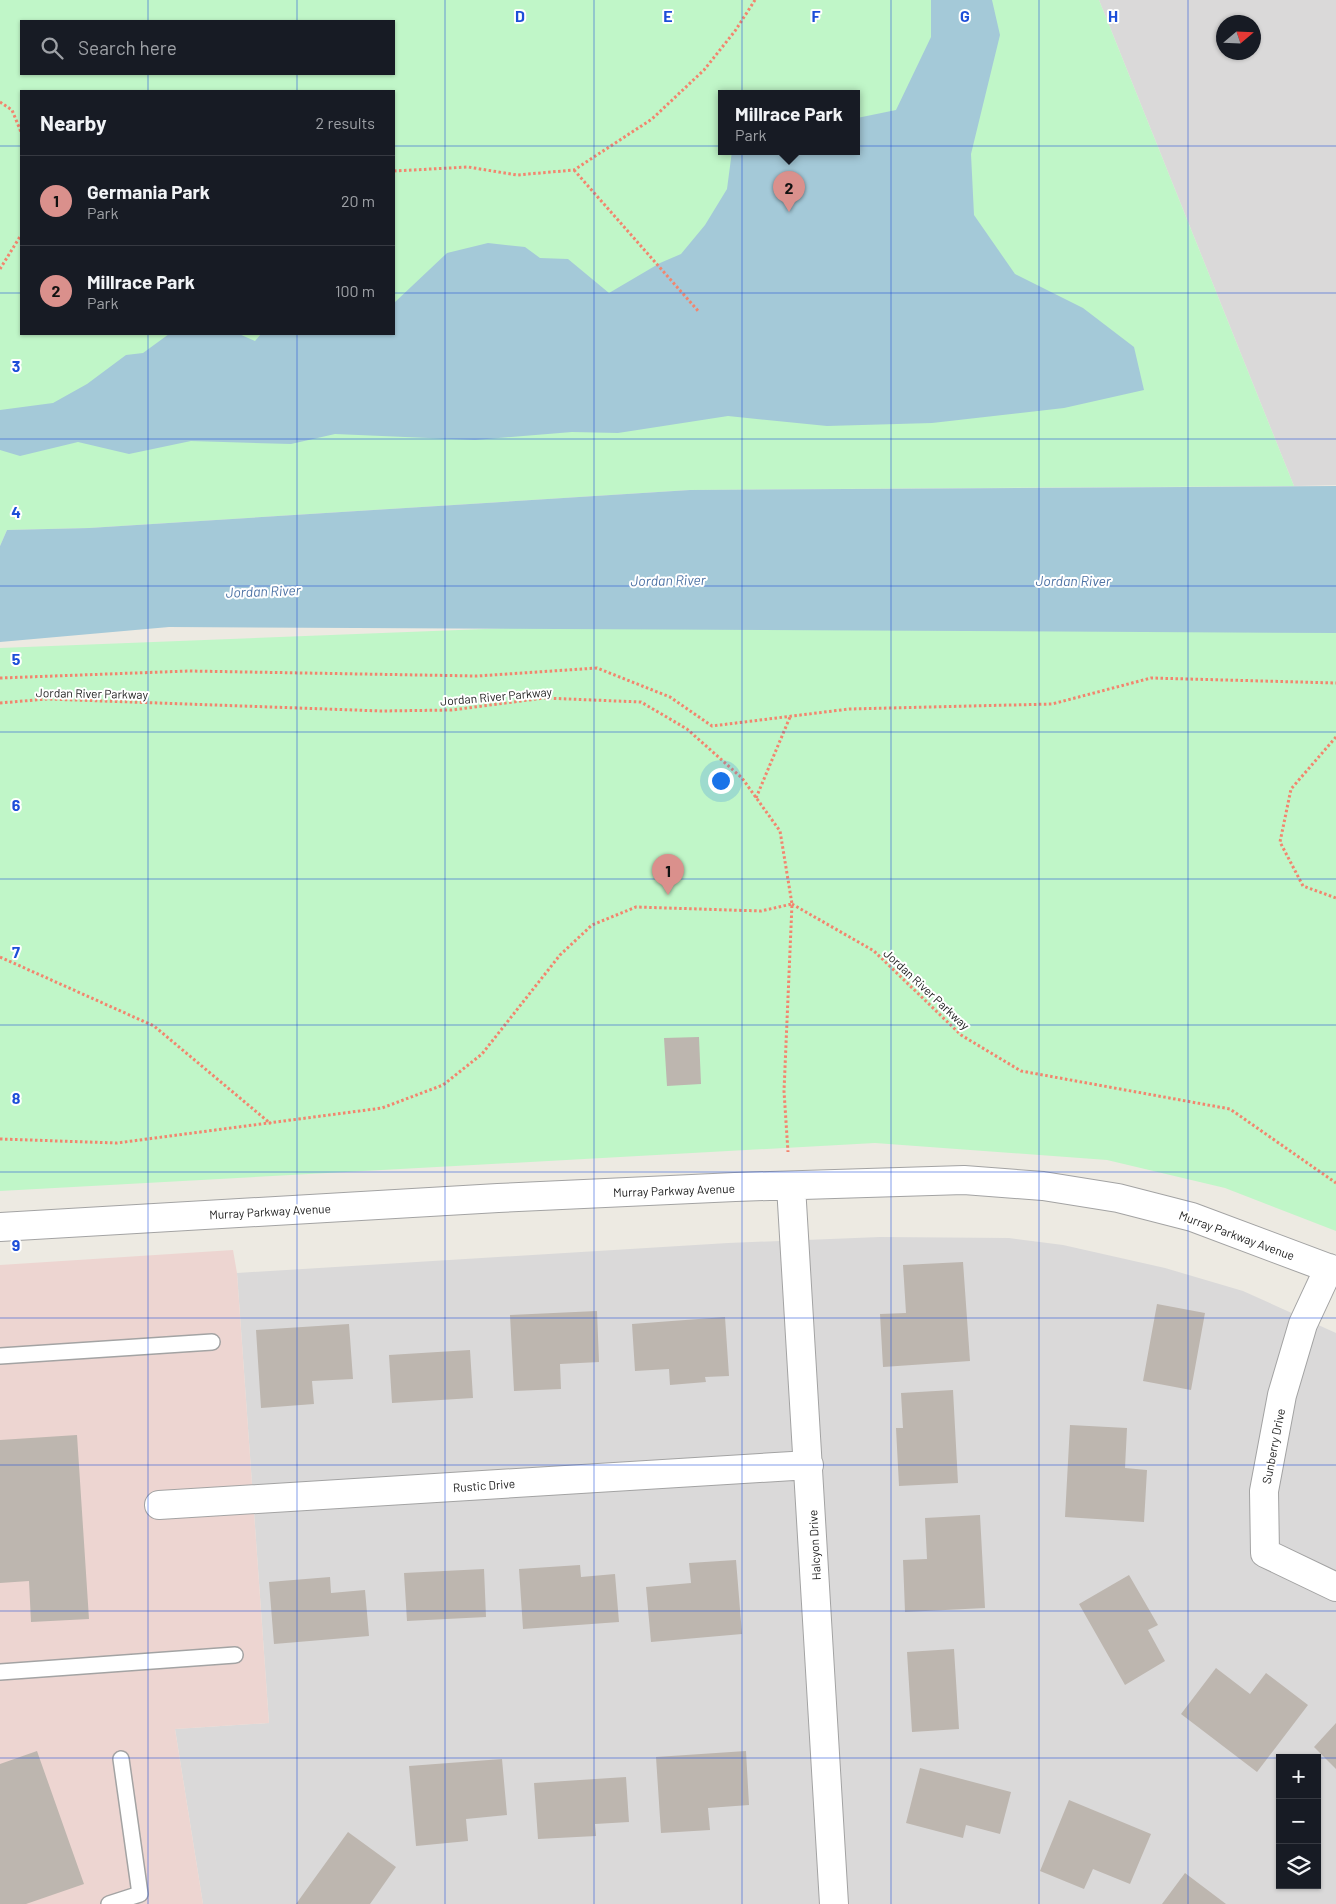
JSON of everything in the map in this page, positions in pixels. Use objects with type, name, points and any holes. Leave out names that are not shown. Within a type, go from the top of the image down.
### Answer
[{"type":"street","name":"Murray Parkway Avenue","points":[[0,1227],[498,1198],[964,1180],[1043,1186],[1118,1198],[1192,1217],[1333,1270]]},
{"type":"street","name":"Halcyon Drive","points":[[791,1186],[834,1904]]},
{"type":"street","name":"Sunberry Drive","points":[[1333,1270],[1303,1324],[1282,1395],[1264,1492],[1265,1553],[1336,1587]]},
{"type":"street","name":"Rustic Drive","points":[[159,1505],[809,1465]]},
{"type":"lane","points":[[0,1356],[212,1342]]},
{"type":"lane","points":[[0,1672],[235,1655]]},
{"type":"lane","points":[[109,1904],[140,1894],[121,1759]]},
{"type":"path","points":[[395,171],[468,167],[517,175],[574,170],[652,119],[704,70],[735,31],[755,0]]},
{"type":"path","points":[[0,102],[12,110],[20,130]]},
{"type":"path","points":[[574,170],[699,312]]},
{"type":"path","points":[[0,269],[20,237]]},
{"type":"path","points":[[0,678],[188,671],[477,676],[597,668],[670,697],[712,726],[849,709],[1052,704],[1151,678],[1336,683]]},
{"type":"path","name":"Jordan River Parkway","points":[[0,702],[47,700],[382,711],[452,710],[544,698],[641,702],[687,729],[742,778],[780,830],[792,904],[874,951],[961,1035],[1021,1071],[1230,1109],[1336,1183]]},
{"type":"path","points":[[756,798],[790,716]]},
{"type":"path","points":[[1336,737],[1292,789],[1280,842],[1303,886],[1336,898]]},
{"type":"path","points":[[0,1139],[117,1143],[382,1108],[443,1085],[482,1054],[560,955],[592,926],[636,907],[761,912],[792,904],[784,1091],[791,1186]]},
{"type":"path","points":[[0,957],[154,1026],[271,1124]]},
{"type":"shaded area","points":[[1099,0],[1336,0],[1336,485],[1294,486]]},
{"type":"shaded area","points":[[880,1237],[1009,1238],[1063,1245],[1165,1268],[1243,1291],[1336,1333],[1336,1904],[203,1904],[175,1729],[269,1723],[237,1273],[728,1243]]},
{"type":"shaded area","points":[[233,1250],[237,1273],[269,1723],[175,1729],[203,1904],[0,1904],[0,1265]]},
{"type":"green space","points":[[0,0],[1099,0],[1294,486],[690,490],[89,528],[7,530],[0,546]]},
{"type":"green space","points":[[766,618],[1336,632],[1336,1231],[1225,1188],[1107,1160],[875,1143],[0,1191],[0,648]]},
{"type":"water","points":[[931,0],[992,0],[1000,35],[971,154],[974,215],[1015,274],[1083,308],[1134,347],[1144,390],[1064,408],[932,423],[827,426],[728,416],[618,433],[572,432],[475,440],[335,434],[291,444],[191,441],[129,454],[78,442],[20,456],[0,450],[0,410],[53,403],[87,384],[126,355],[143,353],[168,335],[241,335],[255,341],[260,335],[395,335],[395,302],[447,253],[488,243],[525,247],[540,258],[568,259],[609,293],[660,263],[681,254],[705,225],[727,189],[731,155],[860,155],[860,117],[896,110],[931,37]]},
{"type":"water","name":"Jordan River","points":[[1336,486],[1336,633],[169,627],[0,642],[0,546],[7,530],[89,528],[690,490]]},
{"type":"building","points":[[699,1037],[701,1084],[667,1086],[664,1038]]},
{"type":"building","points":[[963,1262],[970,1361],[883,1367],[880,1314],[906,1313],[903,1265]]},
{"type":"building","points":[[1157,1304],[1205,1313],[1191,1390],[1143,1381]]},
{"type":"building","points":[[597,1311],[599,1362],[560,1364],[561,1389],[514,1391],[510,1315]]},
{"type":"building","points":[[725,1317],[729,1376],[705,1377],[706,1382],[670,1385],[669,1369],[635,1371],[632,1324]]},
{"type":"building","points":[[349,1324],[353,1379],[312,1381],[314,1404],[261,1408],[256,1330]]},
{"type":"building","points":[[470,1350],[473,1398],[392,1403],[389,1355]]},
{"type":"building","points":[[953,1390],[958,1483],[899,1486],[896,1428],[903,1428],[901,1393]]},
{"type":"building","points":[[1070,1425],[1127,1428],[1125,1468],[1147,1470],[1144,1522],[1065,1517]]},
{"type":"building","points":[[77,1435],[89,1619],[31,1622],[29,1581],[0,1583],[0,1440]]},
{"type":"building","points":[[980,1515],[985,1608],[905,1612],[903,1560],[927,1559],[925,1518]]},
{"type":"building","points":[[736,1560],[742,1634],[651,1642],[646,1587],[691,1583],[689,1563]]},
{"type":"building","points":[[580,1565],[581,1577],[615,1574],[619,1622],[523,1629],[519,1569]]},
{"type":"building","points":[[484,1569],[486,1617],[407,1621],[404,1573]]},
{"type":"building","points":[[1129,1575],[1158,1625],[1148,1630],[1165,1661],[1125,1685],[1079,1604]]},
{"type":"building","points":[[330,1577],[331,1593],[365,1590],[369,1636],[274,1644],[269,1582]]},
{"type":"building","points":[[954,1649],[959,1729],[912,1732],[907,1652]]},
{"type":"building","points":[[1216,1668],[1250,1694],[1266,1673],[1308,1705],[1257,1772],[1181,1714]]},
{"type":"building","points":[[1336,1723],[1336,1769],[1314,1747]]},
{"type":"building","points":[[37,1751],[84,1884],[26,1904],[0,1904],[0,1764]]},
{"type":"building","points":[[746,1751],[749,1805],[708,1808],[710,1830],[661,1833],[656,1757]]},
{"type":"building","points":[[502,1759],[507,1815],[466,1819],[468,1841],[416,1846],[409,1766]]},
{"type":"building","points":[[920,1768],[1011,1792],[1000,1834],[966,1825],[963,1838],[906,1823]]},
{"type":"building","points":[[626,1777],[629,1822],[595,1824],[596,1836],[538,1839],[534,1783]]},
{"type":"building","points":[[1069,1800],[1151,1834],[1130,1884],[1093,1869],[1084,1889],[1040,1871]]},
{"type":"building","points":[[348,1832],[396,1867],[370,1904],[296,1904]]},
{"type":"building","points":[[1185,1873],[1226,1904],[1162,1904]]},
{"type":"place","name":"Millrace Park","points":[[789,212]]},
{"type":"place","name":"Germania Park","points":[[668,895]]}]
